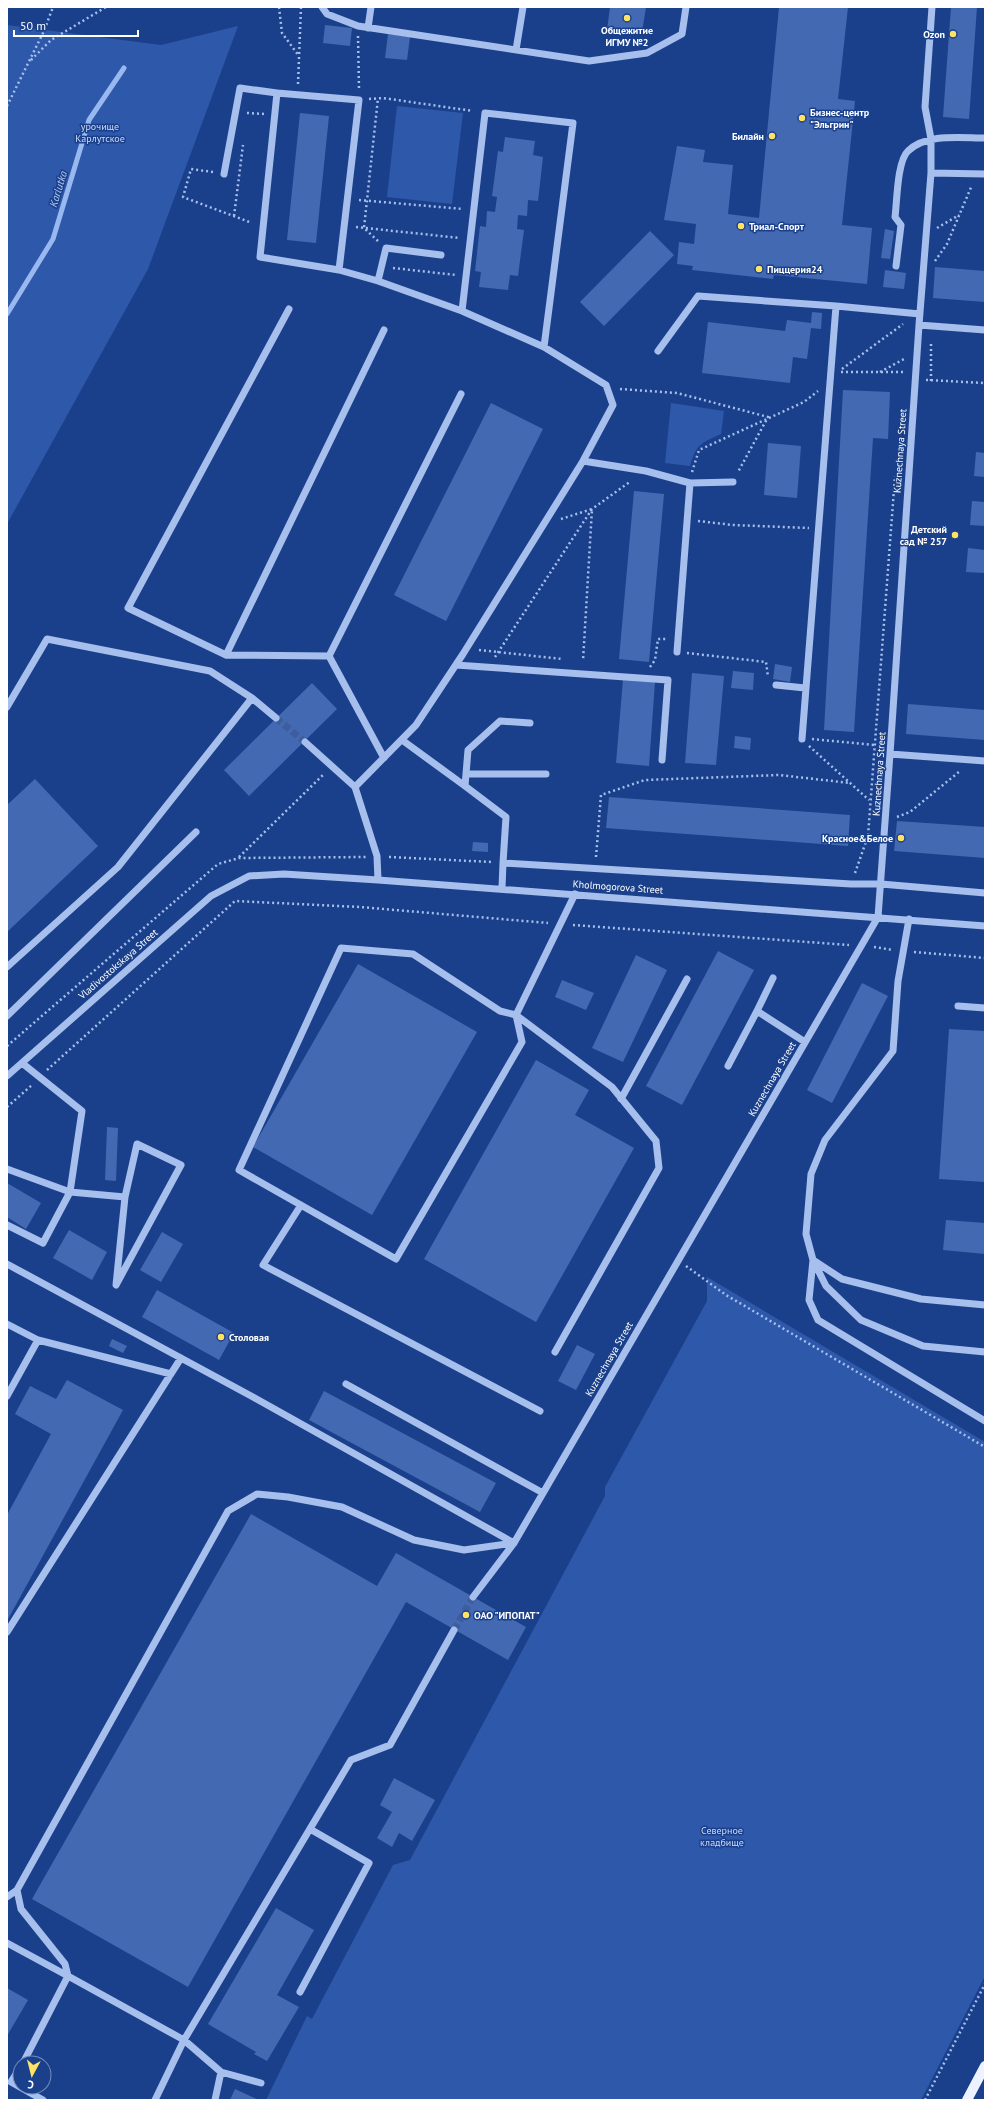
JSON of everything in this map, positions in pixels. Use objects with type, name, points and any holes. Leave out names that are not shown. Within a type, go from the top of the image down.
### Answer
[{"type":"main road","points":[[967,2100],[985,2066]]},
{"type":"street","points":[[322,7],[327,14],[358,26],[589,61],[647,53],[682,34],[686,7]]},
{"type":"street","points":[[368,28],[371,7]]},
{"type":"street","points":[[516,50],[523,7]]},
{"type":"street","name":"Kuznechnaya Street","points":[[473,1597],[514,1543],[878,917],[915,380],[931,173],[931,139],[925,106],[932,7]]},
{"type":"street","points":[[224,174],[240,88],[277,93],[359,100],[340,270]]},
{"type":"street","points":[[277,93],[260,257],[340,270],[378,281],[462,311],[544,346],[606,385],[613,405],[583,461],[544,525],[467,648],[416,725],[355,787]]},
{"type":"street","points":[[462,311],[485,113],[573,123],[544,346]]},
{"type":"street","points":[[896,266],[901,225],[895,217],[901,167],[907,152],[931,139],[985,138]]},
{"type":"street","points":[[931,173],[985,174]]},
{"type":"street","points":[[378,281],[386,248],[442,255]]},
{"type":"street","points":[[658,351],[698,296],[920,314]]},
{"type":"street","points":[[802,739],[836,306]]},
{"type":"street","points":[[289,309],[128,608],[226,655],[329,656]]},
{"type":"street","points":[[919,325],[985,330]]},
{"type":"street","points":[[226,655],[384,330]]},
{"type":"street","points":[[329,656],[461,394]]},
{"type":"street","points":[[583,461],[646,470],[690,482],[733,482]]},
{"type":"street","points":[[677,652],[690,482]]},
{"type":"street","points":[[7,707],[47,639],[210,671],[252,698],[276,718]]},
{"type":"street","points":[[329,656],[384,758]]},
{"type":"street","points":[[456,665],[490,666],[668,680],[662,760]]},
{"type":"street","points":[[776,685],[805,688]]},
{"type":"street","points":[[7,967],[118,867],[252,698]]},
{"type":"street","points":[[465,786],[468,750],[500,722],[530,723]]},
{"type":"street","points":[[402,740],[506,817],[502,888]]},
{"type":"street","points":[[304,742],[355,787],[377,856],[378,880]]},
{"type":"street","points":[[890,754],[985,761]]},
{"type":"street","points":[[466,774],[546,774]]},
{"type":"street","points":[[7,1016],[196,832]]},
{"type":"street","points":[[503,863],[851,884],[881,884],[985,893]]},
{"type":"street","name":"Kholmogorova Street","points":[[249,876],[284,874],[502,888],[985,926]]},
{"type":"street","name":"Vladivostokskaya Street","points":[[7,1076],[210,896],[249,876]]},
{"type":"street","points":[[555,1352],[658,1168],[656,1141],[612,1087],[516,1015],[500,1011],[413,954],[342,948],[239,1170],[396,1260],[522,1042],[516,1015],[575,894]]},
{"type":"street","points":[[909,919],[902,951],[898,981],[893,1051],[825,1140],[811,1174],[806,1234],[813,1260],[826,1286],[861,1320],[923,1346],[985,1352]]},
{"type":"street","points":[[728,1066],[774,978]]},
{"type":"street","points":[[621,1098],[687,979]]},
{"type":"street","points":[[958,1006],[985,1008]]},
{"type":"street","points":[[757,1011],[805,1042]]},
{"type":"street","points":[[7,1225],[43,1243],[70,1192],[82,1111],[22,1063]]},
{"type":"street","points":[[137,1144],[181,1165],[116,1285],[119,1256],[125,1196],[137,1144]]},
{"type":"street","points":[[7,1169],[70,1192],[125,1196]]},
{"type":"street","points":[[301,1205],[263,1265],[540,1411]]},
{"type":"street","points":[[813,1260],[842,1279],[921,1300],[985,1305]]},
{"type":"street","points":[[813,1260],[809,1300],[818,1320],[985,1421]]},
{"type":"street","points":[[7,1264],[181,1358],[514,1543]]},
{"type":"street","points":[[7,1324],[38,1340],[171,1374]]},
{"type":"street","points":[[7,1396],[38,1340]]},
{"type":"street","points":[[7,1632],[181,1358]]},
{"type":"street","points":[[346,1384],[543,1493]]},
{"type":"street","points":[[7,1897],[17,1890],[228,1511],[257,1494],[288,1497],[342,1506],[414,1540],[464,1550],[514,1543]]},
{"type":"street","points":[[155,2100],[184,2040],[351,1760],[390,1745],[454,1630]]},
{"type":"street","points":[[300,1992],[369,1863],[310,1829]]},
{"type":"street","points":[[17,1890],[21,1909],[65,1964],[68,1976],[27,2055]]},
{"type":"street","points":[[7,1943],[184,2040],[221,2072],[261,2083]]},
{"type":"street","points":[[215,2100],[221,2072]]},
{"type":"path","points":[[7,106],[44,31],[53,7]]},
{"type":"path","points":[[29,62],[51,40],[106,7]]},
{"type":"path","points":[[279,7],[282,33],[299,56]]},
{"type":"path","points":[[297,95],[301,7]]},
{"type":"path","points":[[358,26],[359,100],[378,98],[485,113]]},
{"type":"path","points":[[364,228],[378,98]]},
{"type":"path","points":[[246,119],[247,112],[275,115]]},
{"type":"path","points":[[234,216],[244,140]]},
{"type":"path","points":[[191,169],[183,197],[263,227]]},
{"type":"path","points":[[924,270],[938,259],[947,244],[977,174]]},
{"type":"path","points":[[348,199],[474,210]]},
{"type":"path","points":[[926,234],[959,215]]},
{"type":"path","points":[[345,226],[471,239]]},
{"type":"path","points":[[364,228],[386,248]]},
{"type":"path","points":[[381,267],[466,276]]},
{"type":"path","points":[[838,372],[908,320]]},
{"type":"path","points":[[904,373],[915,380],[985,383]]},
{"type":"path","points":[[607,388],[677,393],[768,417],[733,482]]},
{"type":"path","points":[[851,884],[868,836],[869,800],[896,468]]},
{"type":"path","points":[[544,525],[592,509],[646,470]]},
{"type":"path","points":[[490,666],[592,509]]},
{"type":"path","points":[[583,661],[592,509]]},
{"type":"path","points":[[687,520],[733,525],[818,528]]},
{"type":"path","points":[[648,668],[655,660],[658,639],[678,640]]},
{"type":"path","points":[[467,648],[498,653],[567,660]]},
{"type":"path","points":[[677,652],[766,662],[769,683],[776,685]]},
{"type":"path","points":[[575,660],[589,662]]},
{"type":"path","points":[[802,739],[874,745]]},
{"type":"path","points":[[802,739],[869,800]]},
{"type":"path","points":[[885,821],[910,812],[972,760]]},
{"type":"path","points":[[239,858],[332,766]]},
{"type":"path","points":[[595,869],[601,796],[645,780],[779,776],[850,783]]},
{"type":"path","points":[[7,1046],[218,864],[239,858],[377,856],[503,863]]},
{"type":"path","points":[[7,1108],[235,900],[360,907],[561,924],[861,946],[985,958]]},
{"type":"path","points":[[678,1260],[726,1295],[985,1447]]},
{"type":"path","points":[[925,2100],[985,1984]]},
{"type":"green space","name":"урочище Карлутское","points":[[7,25],[161,45],[238,26],[148,269],[7,524]]},
{"type":"green space","points":[[397,106],[463,113],[452,204],[387,197]]},
{"type":"green space","points":[[671,403],[724,411],[721,434],[700,445],[692,459],[690,466],[665,463]]},
{"type":"green space","name":"Северное кладбище","points":[[707,1277],[985,1442],[985,1976],[921,2100],[266,2100],[307,2016],[312,2019],[393,1865],[410,1860],[605,1496],[605,1487],[707,1301]]},
{"type":"building","name":"Общежитие ИГМУ №2","points":[[610,7],[646,7],[642,32],[621,29],[621,32],[607,30]]},
{"type":"building","points":[[779,7],[848,7],[838,99],[855,101],[842,225],[872,228],[867,284],[774,275],[773,279],[692,270],[693,266],[677,264],[679,242],[694,244],[696,224],[664,220],[677,146],[705,150],[703,162],[733,165],[728,214],[759,218]]},
{"type":"building","points":[[951,7],[977,7],[969,119],[943,117]]},
{"type":"building","points":[[325,25],[352,28],[350,46],[323,43]]},
{"type":"building","points":[[388,34],[410,37],[407,60],[385,58]]},
{"type":"building","points":[[300,113],[329,116],[316,243],[287,240]]},
{"type":"building","points":[[505,137],[535,141],[533,155],[543,157],[538,201],[528,200],[527,216],[518,215],[517,229],[524,230],[518,276],[510,275],[508,290],[479,287],[481,272],[475,271],[480,226],[486,227],[487,211],[495,212],[497,197],[492,196],[498,151],[503,152]]},
{"type":"building","points":[[885,229],[894,231],[890,259],[881,258]]},
{"type":"building","points":[[650,231],[674,255],[604,326],[580,302]]},
{"type":"building","points":[[935,267],[985,271],[985,302],[933,298]]},
{"type":"building","points":[[885,270],[906,273],[904,289],[883,287]]},
{"type":"building","points":[[812,312],[822,313],[821,329],[811,328],[807,359],[793,357],[790,383],[702,373],[708,322],[785,331],[787,320],[811,323]]},
{"type":"building","points":[[843,390],[890,392],[888,439],[873,438],[854,732],[824,730]]},
{"type":"building","points":[[491,403],[543,429],[446,621],[394,595]]},
{"type":"building","points":[[768,443],[801,446],[797,498],[764,495]]},
{"type":"building","points":[[976,452],[985,453],[985,477],[974,476]]},
{"type":"building","points":[[634,491],[664,494],[649,662],[619,659]]},
{"type":"building","points":[[972,501],[985,502],[985,526],[970,525]]},
{"type":"building","points":[[968,548],[985,550],[985,573],[966,572]]},
{"type":"building","points":[[775,664],[792,667],[790,682],[773,679]]},
{"type":"building","points":[[733,671],[754,673],[753,690],[731,688]]},
{"type":"building","points":[[692,673],[724,676],[716,765],[685,763]]},
{"type":"building","points":[[623,679],[655,682],[649,766],[616,763]]},
{"type":"building","points":[[312,683],[337,709],[249,796],[224,770]]},
{"type":"building","points":[[908,704],[985,710],[985,740],[906,734]]},
{"type":"building","points":[[735,736],[751,738],[750,750],[734,748]]},
{"type":"building","points":[[35,779],[98,846],[7,932],[7,805]]},
{"type":"building","points":[[609,797],[850,815],[848,846],[606,828]]},
{"type":"building","points":[[897,821],[985,827],[985,858],[894,851]]},
{"type":"building","points":[[473,842],[488,843],[488,852],[472,851]]},
{"type":"building","points":[[718,951],[754,970],[682,1105],[646,1086]]},
{"type":"building","points":[[636,955],[667,970],[623,1062],[592,1048]]},
{"type":"building","points":[[358,964],[477,1032],[372,1215],[253,1147]]},
{"type":"building","points":[[562,980],[594,993],[586,1010],[555,997]]},
{"type":"building","points":[[862,983],[888,996],[832,1103],[807,1090]]},
{"type":"building","points":[[949,1029],[985,1031],[985,1182],[939,1179]]},
{"type":"building","points":[[536,1060],[589,1090],[575,1115],[634,1148],[536,1322],[424,1259]]},
{"type":"building","points":[[107,1127],[118,1128],[116,1181],[105,1180]]},
{"type":"building","points":[[7,1183],[41,1203],[26,1229],[7,1217]]},
{"type":"building","points":[[946,1220],[985,1223],[985,1254],[943,1250]]},
{"type":"building","points":[[69,1230],[107,1252],[92,1280],[53,1258]]},
{"type":"building","points":[[162,1232],[183,1244],[161,1282],[140,1270]]},
{"type":"building","points":[[157,1290],[234,1333],[219,1360],[142,1317]]},
{"type":"building","points":[[112,1339],[127,1346],[123,1353],[109,1346]]},
{"type":"building","points":[[577,1345],[595,1354],[576,1390],[558,1381]]},
{"type":"building","points":[[67,1380],[123,1410],[7,1621],[7,1515],[51,1434],[15,1414],[30,1386],[56,1399]]},
{"type":"building","points":[[324,1391],[496,1483],[480,1512],[309,1420]]},
{"type":"building","points":[[251,1514],[377,1586],[396,1553],[526,1627],[508,1660],[406,1602],[188,1987],[32,1899]]},
{"type":"building","points":[[394,1778],[435,1800],[412,1841],[399,1833],[392,1847],[377,1838],[392,1812],[380,1805]]},
{"type":"building","points":[[276,1908],[314,1930],[277,1995],[299,2007],[267,2061],[254,2054],[256,2052],[208,2024]]},
{"type":"building","points":[[7,1988],[28,2000],[7,2036]]},
{"type":"building","points":[[235,2089],[259,2100],[230,2100]]},
{"type":"waterway","name":"Karlutka","points":[[7,314],[53,239],[89,120],[124,68]]},
{"type":"tunnel","points":[[276,718],[305,742]]},
{"type":"tunnel","points":[[454,1630],[473,1597]]},
{"type":"place","name":"Общежитие ИГМУ №2","points":[[627,18]]},
{"type":"place","name":"Ozon","points":[[953,34]]},
{"type":"place","name":"Бизнес-центр \"Эльгрин\"","points":[[802,118]]},
{"type":"place","name":"Билайн","points":[[772,136]]},
{"type":"place","name":"Триал-Спорт","points":[[741,226]]},
{"type":"place","name":"Пиццерия24","points":[[759,269]]},
{"type":"place","name":"Детский сад № 257","points":[[955,535]]},
{"type":"place","name":"Красное&Белое","points":[[901,838]]},
{"type":"place","name":"Столовая","points":[[221,1337]]},
{"type":"place","name":"ОАО \"ИПОПАТ\"","points":[[466,1615]]}]
